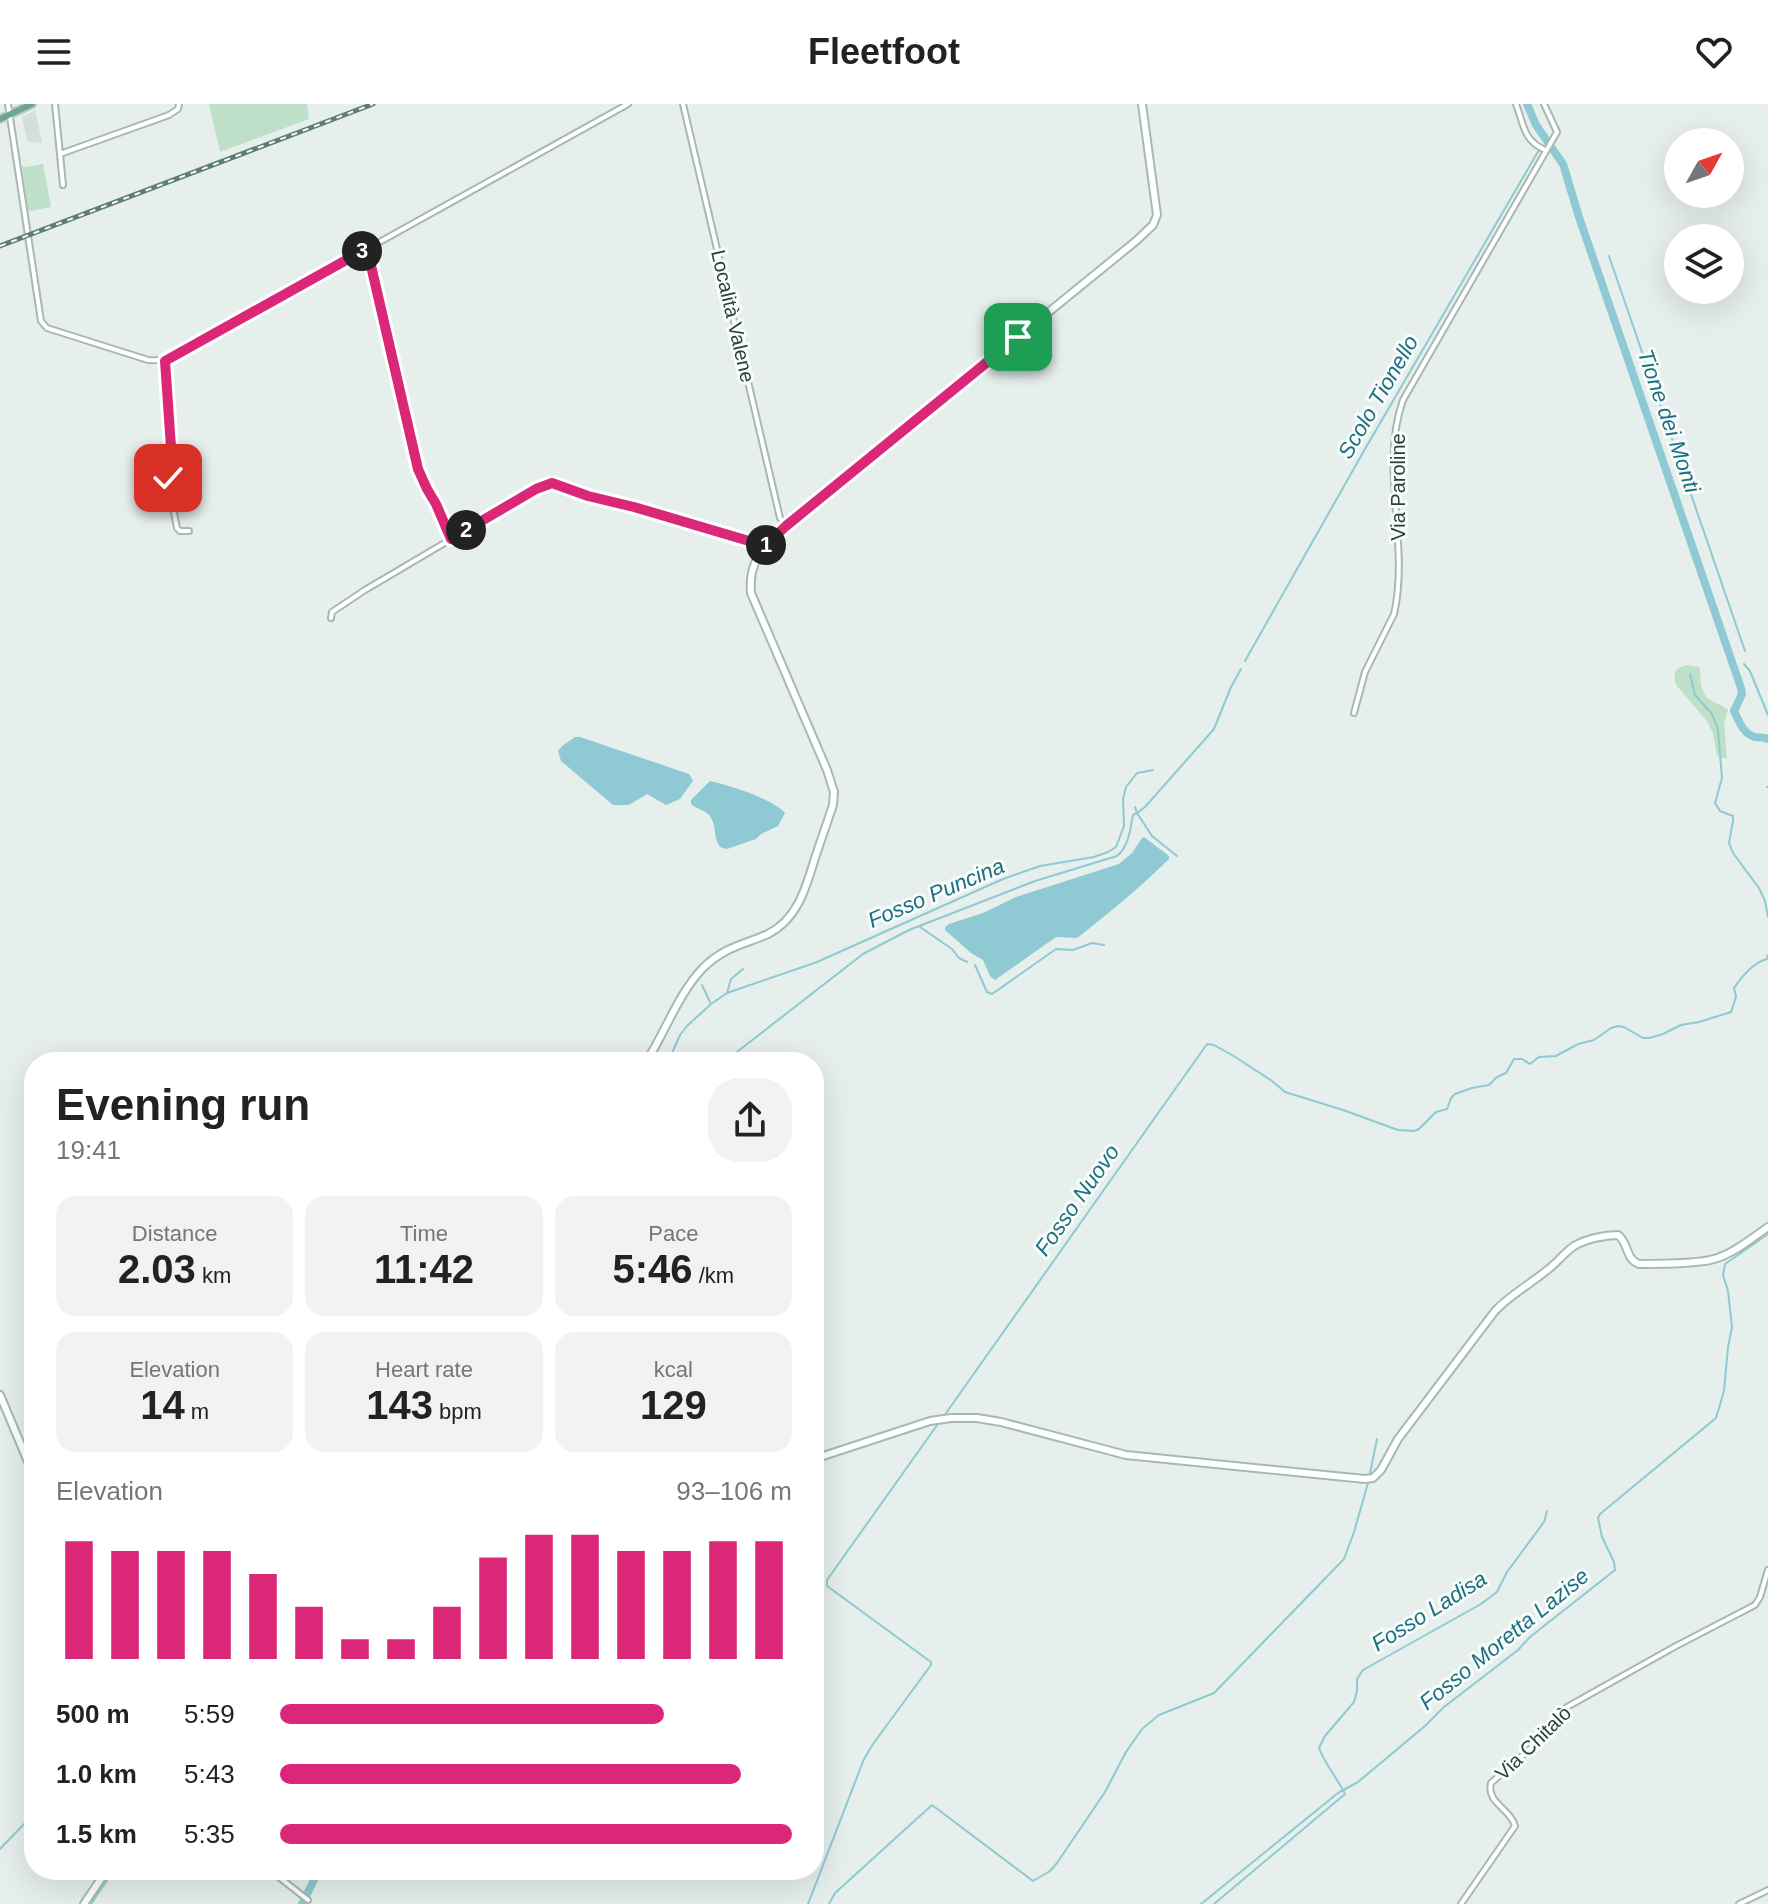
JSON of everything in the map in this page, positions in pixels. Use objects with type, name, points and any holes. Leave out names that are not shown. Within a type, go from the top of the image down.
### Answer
[{"type":"main road","points":[[0,119],[32,104]]},
{"type":"street","points":[[8,104],[43,325],[148,360],[165,361],[628,104]]},
{"type":"street","points":[[55,104],[63,185]]},
{"type":"street","points":[[60,154],[169,115],[178,109],[179,104]]},
{"type":"street","name":"Località Valene","points":[[683,104],[780,518],[786,526]]},
{"type":"street","points":[[652,1052],[684,993],[706,965],[726,949],[778,928],[793,913],[804,892],[833,805],[834,792],[827,770],[751,593],[751,569],[761,550],[786,526],[1153,225],[1157,215],[1142,104]]},
{"type":"street","points":[[1516,104],[1531,142],[1546,150]]},
{"type":"street","name":"Via Paroline","points":[[1354,713],[1365,672],[1397,604],[1394,455],[1399,410],[1557,132],[1544,104]]},
{"type":"street","points":[[366,249],[418,469],[451,539]]},
{"type":"street","points":[[165,361],[171,447],[177,463],[168,482],[177,528],[189,531]]},
{"type":"street","points":[[331,618],[332,612],[348,601],[536,489],[552,483],[749,541],[761,550]]},
{"type":"street","points":[[824,1456],[930,1421],[977,1418],[1126,1455],[1369,1479],[1381,1470],[1398,1439],[1495,1311],[1573,1247],[1618,1235],[1624,1241],[1629,1257],[1639,1264],[1705,1260],[1725,1254],[1768,1227]]},
{"type":"street","points":[[0,1395],[24,1452]]},
{"type":"street","name":"Via Chitalò","points":[[1461,1904],[1515,1826],[1513,1817],[1490,1794],[1491,1783],[1530,1749],[1567,1707],[1755,1605],[1768,1570]]},
{"type":"street","points":[[84,1904],[100,1880]]},
{"type":"street","points":[[283,1880],[308,1900]]},
{"type":"street","points":[[1739,1904],[1768,1890]]},
{"type":"shaded area","points":[[35,110],[42,142],[31,143],[27,141],[22,117]]},
{"type":"green space","points":[[209,104],[307,104],[309,119],[220,152]]},
{"type":"green space","points":[[43,164],[51,207],[27,212],[22,166]]},
{"type":"green space","points":[[1686,665],[1699,667],[1704,693],[1728,710],[1724,723],[1727,759],[1717,756],[1713,733],[1707,721],[1677,686],[1675,673]]},
{"type":"water","points":[[575,737],[689,774],[693,781],[680,799],[666,805],[647,794],[629,805],[613,805],[561,761],[558,751]]},
{"type":"water","points":[[710,781],[750,793],[779,808],[785,813],[778,826],[756,839],[727,849],[720,847],[707,813],[691,804],[691,800]]},
{"type":"water","points":[[1144,837],[1169,859],[1077,938],[1056,937],[995,980],[983,960],[945,930],[949,924],[983,913],[1016,897],[1119,864]]},
{"type":"waterway","name":"Tione dei Monti","points":[[1527,104],[1536,125],[1563,164],[1741,688],[1742,694],[1734,711],[1747,733],[1768,739]]},
{"type":"waterway","name":"Scolo Tionello","points":[[1245,661],[1539,150]]},
{"type":"waterway","points":[[1609,256],[1745,651]]},
{"type":"waterway","points":[[1744,664],[1750,671],[1768,715]]},
{"type":"waterway","name":"Scolo Tionello","points":[[1177,856],[1152,836],[1137,813],[1214,729],[1241,669]]},
{"type":"waterway","name":"Fosso Nuovo","points":[[1690,674],[1695,695],[1712,714],[1718,730],[1722,778],[1715,803],[1720,811],[1733,816],[1729,843],[1759,888],[1768,917]]},
{"type":"waterway","name":"Fosso Puncina","points":[[672,1052],[687,1026],[727,993],[817,962],[1003,879],[1040,866],[1108,852],[1116,847],[1124,826],[1126,787],[1137,773],[1153,770]]},
{"type":"waterway","points":[[737,1052],[863,954],[909,930],[1035,881],[1117,856],[1127,843],[1133,815],[1137,813],[1135,807]]},
{"type":"waterway","points":[[920,927],[967,962]]},
{"type":"waterway","points":[[975,965],[987,992],[992,994],[1056,949],[1073,950],[1092,943],[1104,945]]},
{"type":"waterway","name":"Fosso Nuovo","points":[[944,1416],[1207,1044],[1232,1055],[1285,1092],[1398,1130],[1414,1131],[1436,1112],[1447,1109],[1455,1094],[1489,1085],[1506,1073],[1514,1059],[1530,1064],[1539,1057],[1556,1056],[1618,1026],[1649,1038],[1681,1025],[1731,1012],[1736,997],[1734,988],[1748,970],[1767,959],[1768,955]]},
{"type":"waterway","name":"Fosso Puncina","points":[[727,993],[731,979],[743,969]]},
{"type":"waterway","name":"Fosso Puncina","points":[[702,985],[710,1002]]},
{"type":"waterway","name":"Fosso Moretta Lazise","points":[[1201,1904],[1338,1793],[1358,1782],[1444,1707],[1615,1570],[1598,1518],[1716,1418],[1724,1391],[1732,1327],[1723,1275],[1725,1264],[1768,1234]]},
{"type":"waterway","name":"Fosso Nuovo","points":[[824,1863],[864,1759],[931,1665],[827,1586],[827,1580],[940,1421]]},
{"type":"waterway","points":[[829,1904],[835,1893],[932,1805],[1033,1881],[1050,1871],[1105,1792],[1142,1729],[1159,1715],[1214,1693],[1344,1559],[1368,1483],[1377,1439]]},
{"type":"waterway","name":"Fosso Ladisa","points":[[1214,1904],[1345,1794],[1319,1748],[1325,1736],[1354,1702],[1357,1679],[1363,1670],[1497,1592],[1507,1572],[1544,1522],[1547,1511]]},
{"type":"waterway","points":[[0,1849],[24,1824]]},
{"type":"waterway","name":"Fosso Puncina","points":[[91,1904],[107,1880]]},
{"type":"waterway","points":[[302,1904],[314,1880]]},
{"type":"waterway","name":"Fosso Nuovo","points":[[808,1904],[817,1880]]},
{"type":"railway","points":[[0,246],[373,104]]},
{"type":"route","points":[[168,478],[177,463],[171,447],[165,361],[366,249],[418,469],[451,539],[544,484],[552,483],[749,541],[761,550],[786,526],[1018,337]]}]
